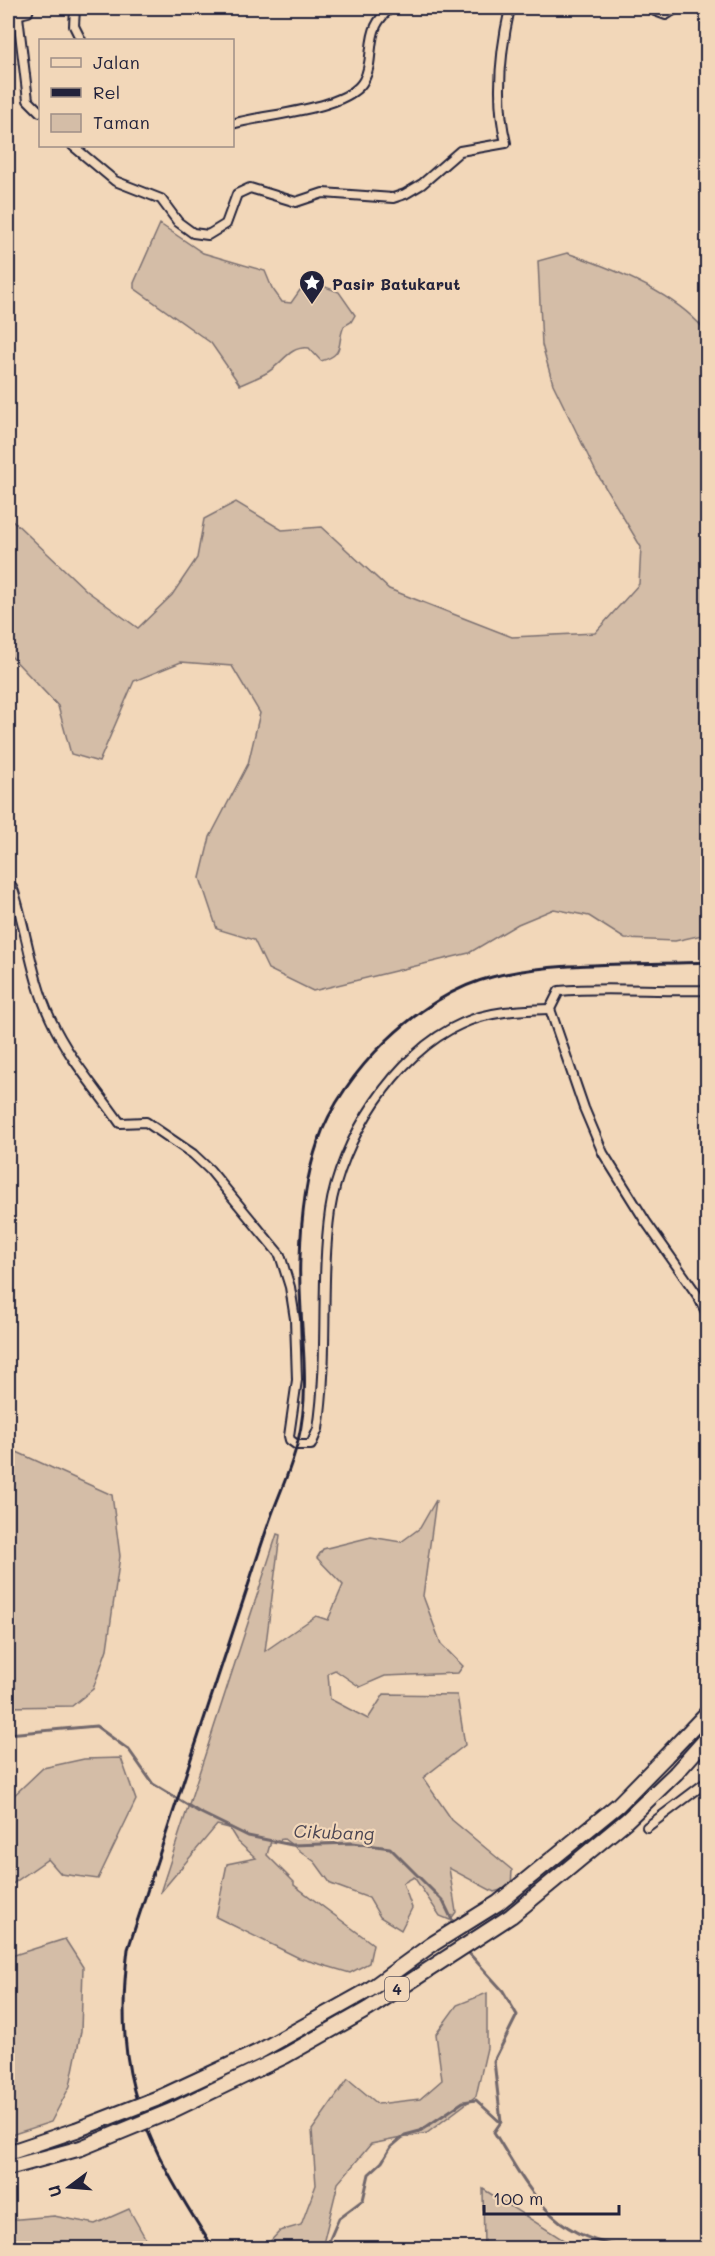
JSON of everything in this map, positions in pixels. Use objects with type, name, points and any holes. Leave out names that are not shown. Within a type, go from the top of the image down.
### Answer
[{"type":"highway","name":"4","points":[[8,2152],[76,2130],[161,2097],[258,2052],[369,1990],[431,1944],[498,1903],[618,1805],[708,1712]]},
{"type":"highway","name":"4","points":[[8,2168],[81,2148],[171,2111],[285,2056],[369,2009],[511,1916],[626,1821],[676,1773],[708,1737]]},
{"type":"street","points":[[29,8],[28,12],[19,11],[28,100],[39,111]]},
{"type":"street","points":[[75,8],[74,26],[80,39]]},
{"type":"street","points":[[234,123],[259,116],[319,107],[354,91],[366,76],[375,28],[390,8]]},
{"type":"street","points":[[74,147],[115,181],[161,199],[178,222],[193,233],[208,235],[226,224],[237,194],[250,188],[296,202],[323,193],[393,198],[405,194],[460,151],[506,143],[499,100],[504,34],[510,8]]},
{"type":"street","points":[[653,8],[666,15],[677,8]]},
{"type":"street","points":[[8,879],[14,892],[37,982],[51,1019],[75,1060],[120,1123],[144,1121],[193,1154],[210,1170],[280,1255],[290,1287],[295,1319],[297,1380],[289,1436],[290,1440],[297,1445],[311,1445],[318,1429],[330,1214],[338,1175],[361,1125],[400,1070],[433,1040],[460,1024],[480,1017],[514,1010],[550,1009]]},
{"type":"street","points":[[708,990],[649,992],[603,988],[559,991],[550,1009],[584,1108],[603,1153],[646,1222],[698,1296],[708,1316]]},
{"type":"street","points":[[647,1827],[708,1781]]},
{"type":"green space","points":[[160,224],[203,253],[265,271],[272,288],[282,302],[291,303],[300,290],[315,283],[339,292],[355,315],[351,322],[344,326],[337,352],[321,361],[309,348],[296,350],[268,372],[240,385],[211,343],[134,288],[134,283]]},
{"type":"green space","points":[[567,253],[604,266],[643,284],[679,306],[707,333],[707,934],[675,941],[625,939],[589,916],[554,909],[518,924],[469,953],[313,991],[268,969],[254,940],[217,929],[200,878],[210,837],[248,764],[260,713],[232,666],[181,662],[134,681],[99,762],[71,754],[58,706],[8,653],[8,516],[87,591],[138,628],[172,595],[197,558],[204,519],[236,502],[282,530],[322,527],[389,589],[512,637],[595,633],[639,584],[641,547],[596,472],[553,384],[542,345],[538,261]]},
{"type":"green space","points":[[8,1448],[112,1495],[120,1556],[107,1649],[93,1689],[72,1706],[8,1707]]},
{"type":"green space","points":[[436,1500],[423,1596],[441,1644],[463,1666],[458,1673],[385,1676],[360,1687],[335,1670],[328,1673],[330,1699],[368,1719],[384,1694],[457,1695],[465,1745],[423,1778],[452,1820],[512,1870],[511,1887],[494,1892],[449,1868],[456,1912],[450,1920],[440,1916],[414,1877],[403,1883],[412,1908],[401,1930],[380,1917],[369,1898],[331,1884],[315,1862],[284,1839],[271,1841],[267,1855],[294,1882],[294,1885],[373,1944],[369,1963],[350,1973],[299,1958],[216,1917],[227,1864],[256,1858],[237,1841],[229,1828],[217,1825],[160,1893],[277,1534],[280,1535],[265,1651],[316,1616],[328,1620],[343,1585],[317,1558],[323,1549],[371,1537],[401,1542],[420,1528]]},
{"type":"green space","points":[[121,1758],[136,1800],[98,1879],[61,1874],[48,1859],[8,1887],[8,1801],[43,1768],[84,1759]]},
{"type":"green space","points":[[65,1939],[83,1967],[81,2031],[70,2086],[51,2122],[8,2136],[8,1957]]},
{"type":"green space","points":[[487,1993],[487,2048],[476,2096],[427,2133],[371,2144],[338,2183],[322,2248],[264,2248],[280,2231],[301,2225],[316,2185],[312,2130],[348,2079],[378,2104],[420,2099],[442,2080],[436,2034],[457,2005]]},
{"type":"green space","points":[[483,2189],[576,2248],[484,2248]]},
{"type":"green space","points":[[129,2209],[148,2243],[165,2239],[175,2248],[8,2248],[8,2220],[54,2216],[95,2224]]},
{"type":"waterway","name":"Cikubang","points":[[8,1734],[96,1726],[129,1750],[153,1784],[199,1812],[248,1836],[292,1845],[353,1843],[390,1848],[443,1901],[455,1926]]},
{"type":"waterway","name":"Cikubang","points":[[467,1951],[503,1991],[517,2015],[494,2061],[501,2122],[494,2132],[533,2194],[563,2224],[581,2235],[603,2243],[630,2248]]},
{"type":"waterway","points":[[326,2248],[339,2218],[363,2200],[369,2174],[382,2162],[391,2147],[405,2135],[420,2131],[463,2102],[476,2100],[500,2122]]},
{"type":"railway","points":[[213,2248],[169,2175],[139,2108],[130,2073],[125,2036],[124,1995],[128,1949],[262,1542],[290,1469],[298,1441],[304,1395],[300,1281],[301,1229],[304,1200],[318,1142],[329,1116],[364,1064],[412,1018],[438,1000],[465,986],[492,977],[543,968],[708,962]]},
{"type":"place","name":"Pasir Batukarut","points":[[312,306]]}]
